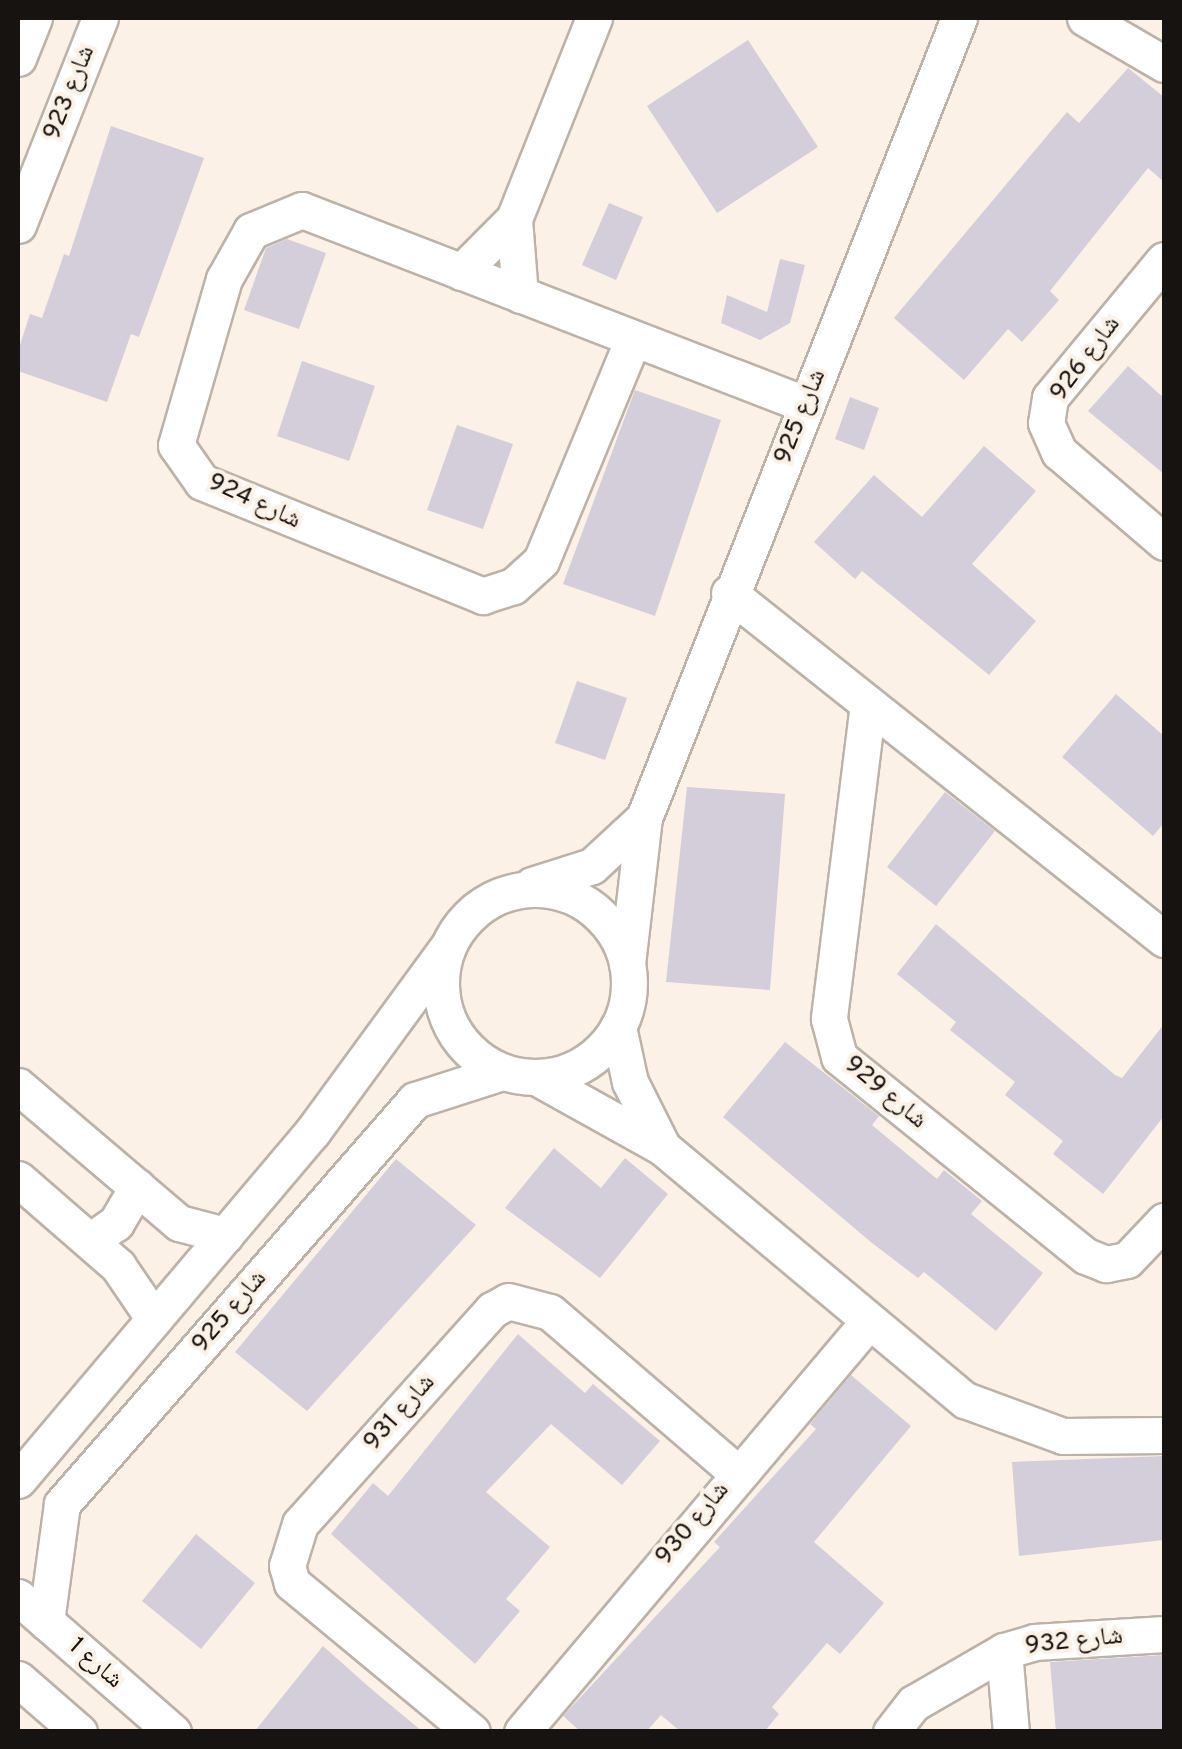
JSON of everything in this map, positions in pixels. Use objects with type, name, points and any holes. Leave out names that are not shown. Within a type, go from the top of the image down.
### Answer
[{"type":"street","points":[[18,58],[34,18]]},
{"type":"street","name":"شارع 923","points":[[18,225],[100,18]]},
{"type":"street","points":[[460,272],[514,219],[594,18]]},
{"type":"street","name":"شارع 925","points":[[628,964],[644,818],[729,593],[959,18]]},
{"type":"street","points":[[1086,18],[1164,64]]},
{"type":"street","name":"شارع 924","points":[[634,338],[541,561],[514,586],[484,596],[202,482],[176,445],[224,279],[251,230],[302,210],[634,338],[807,406]]},
{"type":"street","points":[[514,219],[520,295]]},
{"type":"street","name":"شارع 926","points":[[1164,260],[1050,398],[1046,423],[1059,452],[1164,542]]},
{"type":"street","points":[[729,593],[1164,940]]},
{"type":"street","name":"شارع 929","points":[[868,704],[829,1019],[839,1057],[1086,1256],[1106,1264],[1127,1260],[1164,1221]]},
{"type":"street","name":"شارع 925","points":[[513,890],[592,866],[644,818]]},
{"type":"street","points":[[18,1480],[313,1130],[473,911],[513,890],[556,890],[577,898],[610,925],[628,964],[626,1007],[618,1027],[584,1064],[519,1075]]},
{"type":"street","points":[[447,948],[441,990],[454,1031],[519,1075],[662,1147],[965,1400],[1063,1436],[1164,1435]]},
{"type":"street","points":[[618,1027],[630,1082],[662,1147]]},
{"type":"street","name":"شارع 925","points":[[46,1622],[62,1504],[415,1100],[519,1075]]},
{"type":"street","points":[[18,1086],[179,1223],[225,1234]]},
{"type":"street","points":[[18,1179],[118,1266],[154,1318]]},
{"type":"street","points":[[90,1241],[116,1223],[136,1187]]},
{"type":"street","name":"شارع 931","points":[[472,1732],[292,1584],[287,1566],[300,1524],[492,1310],[508,1301],[550,1312],[736,1472]]},
{"type":"street","name":"شارع 930","points":[[522,1732],[736,1472],[870,1321]]},
{"type":"street","name":"شارع 1","points":[[18,1597],[173,1732]]},
{"type":"street","name":"شارع 932","points":[[891,1732],[914,1703],[1004,1651],[1034,1642],[1164,1634]]},
{"type":"street","points":[[1004,1651],[1011,1732]]},
{"type":"street","points":[[18,1678],[79,1732]]},
{"type":"building","points":[[748,40],[818,147],[717,213],[647,106]]},
{"type":"building","points":[[1128,68],[1164,97],[1164,182],[1148,168],[1050,291],[1059,300],[1022,342],[1008,329],[964,380],[894,318],[1067,112],[1079,123]]},
{"type":"building","points":[[111,126],[204,158],[139,337],[131,334],[107,402],[18,371],[18,351],[30,314],[42,318],[64,254],[69,256]]},
{"type":"building","points":[[609,203],[643,217],[616,280],[582,265]]},
{"type":"building","points":[[287,239],[326,253],[299,329],[244,310],[266,248]]},
{"type":"building","points":[[780,259],[805,265],[790,323],[760,340],[721,323],[727,295],[767,312]]},
{"type":"building","points":[[302,361],[375,386],[349,461],[277,436]]},
{"type":"building","points":[[1128,366],[1164,398],[1164,474],[1088,411]]},
{"type":"building","points":[[635,390],[721,420],[655,616],[563,584]]},
{"type":"building","points":[[850,397],[879,408],[864,450],[835,439]]},
{"type":"building","points":[[457,425],[513,444],[483,529],[427,510]]},
{"type":"building","points":[[984,446],[1036,491],[972,564],[1036,621],[989,675],[862,571],[855,579],[814,542],[874,475],[922,517]]},
{"type":"building","points":[[577,681],[627,698],[605,760],[555,743]]},
{"type":"building","points":[[1116,694],[1164,736],[1164,823],[1153,836],[1062,757]]},
{"type":"building","points":[[687,787],[785,794],[770,990],[666,982]]},
{"type":"building","points":[[945,792],[995,831],[936,906],[887,867]]},
{"type":"building","points":[[936,924],[1115,1075],[1122,1078],[1164,1024],[1164,1116],[1103,1194],[1053,1154],[1063,1141],[1005,1095],[1015,1082],[950,1030],[956,1022],[897,974]]},
{"type":"building","points":[[785,1042],[879,1116],[872,1125],[937,1179],[944,1170],[982,1201],[971,1214],[1043,1273],[996,1331],[924,1272],[918,1278],[872,1243],[723,1117]]},
{"type":"building","points":[[554,1148],[601,1188],[625,1158],[668,1194],[600,1278],[505,1208]]},
{"type":"building","points":[[396,1159],[476,1225],[307,1411],[235,1352]]},
{"type":"building","points":[[518,1334],[585,1393],[593,1384],[660,1441],[622,1485],[551,1424],[486,1492],[550,1547],[506,1599],[520,1611],[475,1664],[331,1534],[373,1483],[388,1496]]},
{"type":"building","points":[[851,1375],[911,1426],[814,1542],[884,1603],[840,1654],[827,1643],[772,1707],[779,1714],[764,1732],[681,1732],[661,1715],[646,1732],[581,1732],[563,1716],[720,1547],[714,1542],[816,1429],[810,1424]]},
{"type":"building","points":[[1164,1456],[1164,1540],[1019,1556],[1012,1462]]},
{"type":"building","points":[[196,1534],[255,1583],[201,1649],[142,1601]]},
{"type":"building","points":[[323,1646],[369,1687],[423,1732],[254,1732]]},
{"type":"building","points":[[1164,1655],[1164,1732],[1056,1732],[1050,1662]]}]
